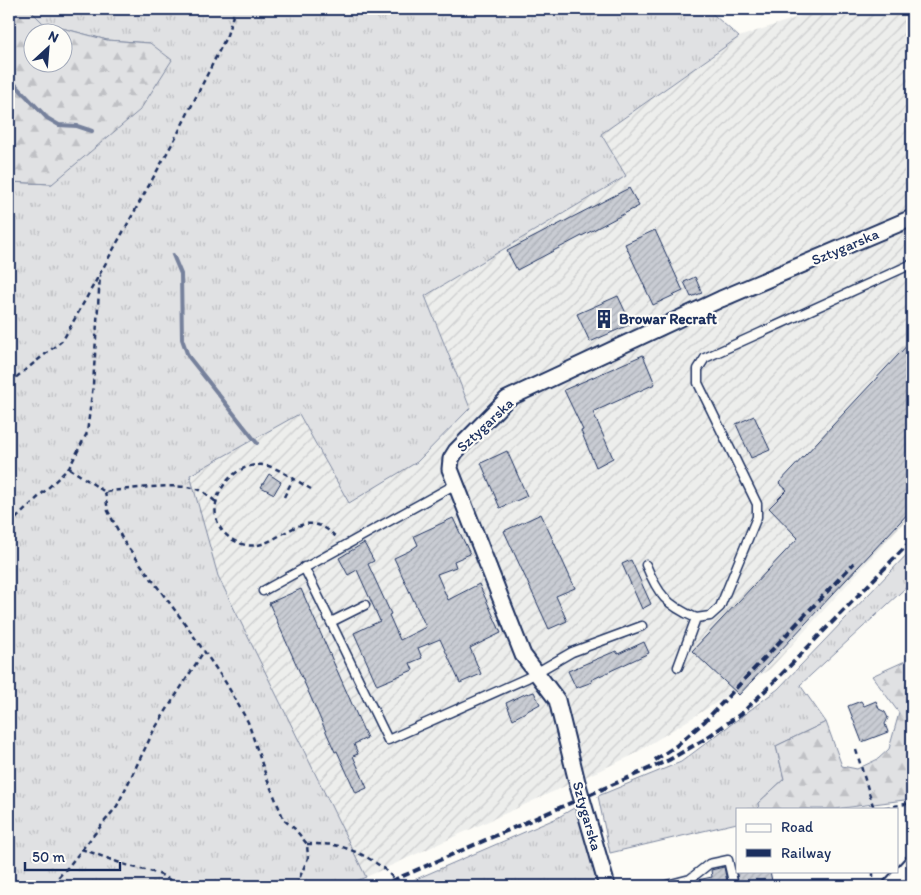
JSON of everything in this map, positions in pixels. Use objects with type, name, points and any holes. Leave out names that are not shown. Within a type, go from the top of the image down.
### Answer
[{"type":"street","name":"Sztygarska","points":[[607,886],[577,782],[557,700],[523,655],[450,469],[450,459],[507,399],[721,299],[912,218]]},
{"type":"street","points":[[891,886],[912,862]]},
{"type":"lane","points":[[646,565],[657,589],[667,601],[681,612],[696,618],[710,616],[720,606],[757,518],[757,504],[698,383],[698,369],[705,358],[912,264]]},
{"type":"lane","points":[[262,591],[456,484]]},
{"type":"lane","points":[[304,567],[388,740],[527,678],[572,652],[642,626]]},
{"type":"lane","points":[[331,622],[365,605]]},
{"type":"lane","points":[[678,667],[696,618]]},
{"type":"lane","points":[[662,886],[693,883],[709,864],[728,860],[734,886]]},
{"type":"path","points":[[9,383],[63,340],[181,126],[227,35],[235,9]]},
{"type":"path","points":[[9,525],[69,468],[87,433],[93,385],[100,273]]},
{"type":"path","points":[[311,489],[273,468],[264,465],[252,465],[242,469],[225,482],[216,502],[215,512],[218,523],[232,540],[242,544],[262,545],[278,538],[293,528],[310,523],[328,530],[342,546]]},
{"type":"path","points":[[69,468],[105,492],[135,488],[182,487],[200,490],[216,502]]},
{"type":"path","points":[[284,496],[293,479]]},
{"type":"path","points":[[105,492],[108,511],[124,542],[204,651],[226,683],[248,722],[266,776],[284,820],[295,829],[307,844],[308,858],[296,886]]},
{"type":"path","points":[[43,886],[55,881],[68,867],[117,806],[154,730],[204,651]]},
{"type":"path","points":[[856,750],[875,808]]},
{"type":"path","points":[[881,808],[912,803]]},
{"type":"path","points":[[307,844],[336,845],[371,859],[395,880],[398,886]]},
{"type":"path","points":[[81,849],[128,866],[159,874],[172,881],[176,886]]},
{"type":"path","points":[[872,886],[873,872]]},
{"type":"shaded area","points":[[822,9],[912,9],[912,513],[770,669],[631,756],[366,877],[218,576],[190,475],[299,414],[349,503],[470,408],[425,296],[626,176],[601,134],[739,37]]},
{"type":"green space","points":[[9,9],[29,9],[42,22],[22,22],[22,72],[72,72],[72,31],[107,40],[150,43],[172,60],[140,110],[52,184],[9,182]]},
{"type":"green space","points":[[29,9],[707,9],[739,37],[601,134],[626,176],[425,296],[470,408],[417,462],[349,503],[299,414],[190,475],[218,576],[366,877],[344,886],[9,886],[9,182],[52,184],[150,43],[107,40],[72,31],[72,22],[42,22]]},
{"type":"green space","points":[[912,549],[912,582],[800,685],[826,722],[776,746],[784,779],[758,803],[759,808],[736,808],[736,823],[610,853],[598,796],[681,762],[778,689]]},
{"type":"green space","points":[[912,658],[912,799],[843,808],[759,808],[758,803],[784,779],[776,746],[826,722],[842,766],[857,769],[878,759],[889,749],[899,713],[872,676]]},
{"type":"green space","points":[[574,808],[575,810],[578,809],[605,886],[400,886],[557,818]]},
{"type":"building","points":[[629,188],[639,206],[517,270],[507,251]]},
{"type":"building","points":[[655,230],[683,291],[653,305],[625,244]]},
{"type":"building","points":[[695,277],[702,293],[691,297],[684,282]]},
{"type":"building","name":"Browar Recraft","points":[[618,296],[631,324],[590,342],[577,314]]},
{"type":"building","points":[[912,340],[912,509],[739,695],[692,651],[798,538],[769,508],[787,490],[779,483]]},
{"type":"building","points":[[643,355],[655,384],[593,412],[613,458],[596,467],[581,431],[583,430],[564,390]]},
{"type":"building","points":[[754,416],[770,450],[751,458],[736,424]]},
{"type":"building","points":[[507,451],[527,496],[500,508],[481,463]]},
{"type":"building","points":[[269,474],[281,482],[274,494],[261,487]]},
{"type":"building","points":[[541,514],[575,588],[556,596],[567,621],[549,629],[504,531]]},
{"type":"building","points":[[453,518],[470,554],[454,561],[456,567],[437,574],[448,600],[479,584],[501,633],[470,648],[481,674],[460,683],[440,639],[418,648],[422,658],[410,663],[413,670],[377,685],[354,633],[380,621],[357,570],[348,575],[339,558],[364,543],[374,561],[368,564],[391,614],[389,615],[400,640],[426,627],[394,558],[418,545],[414,536]]},
{"type":"building","points":[[631,560],[651,604],[642,609],[622,564]]},
{"type":"building","points":[[301,589],[367,738],[354,744],[358,754],[353,756],[367,788],[356,793],[337,751],[335,752],[269,603]]},
{"type":"building","points":[[644,642],[649,653],[591,680],[592,682],[576,688],[568,671],[616,651],[618,654]]},
{"type":"building","points":[[534,692],[540,704],[513,719],[506,703],[527,693]]},
{"type":"building","points":[[861,701],[864,706],[876,701],[879,709],[885,712],[888,718],[885,724],[888,732],[862,742],[848,706]]},
{"type":"building","points":[[724,867],[728,886],[690,885],[698,880],[712,877],[711,870]]},
{"type":"building","points":[[736,872],[770,872],[773,886],[739,886]]},
{"type":"waterway","points":[[9,78],[47,118],[59,125],[77,126],[92,131]]},
{"type":"waterway","points":[[173,255],[181,274],[182,339],[188,356],[257,443]]},
{"type":"railway","points":[[380,886],[669,760],[705,739],[742,713],[912,540]]},
{"type":"railway","points":[[655,760],[676,746],[705,721],[854,563]]},
{"type":"place","name":"Browar Recraft","points":[[604,319]]}]
